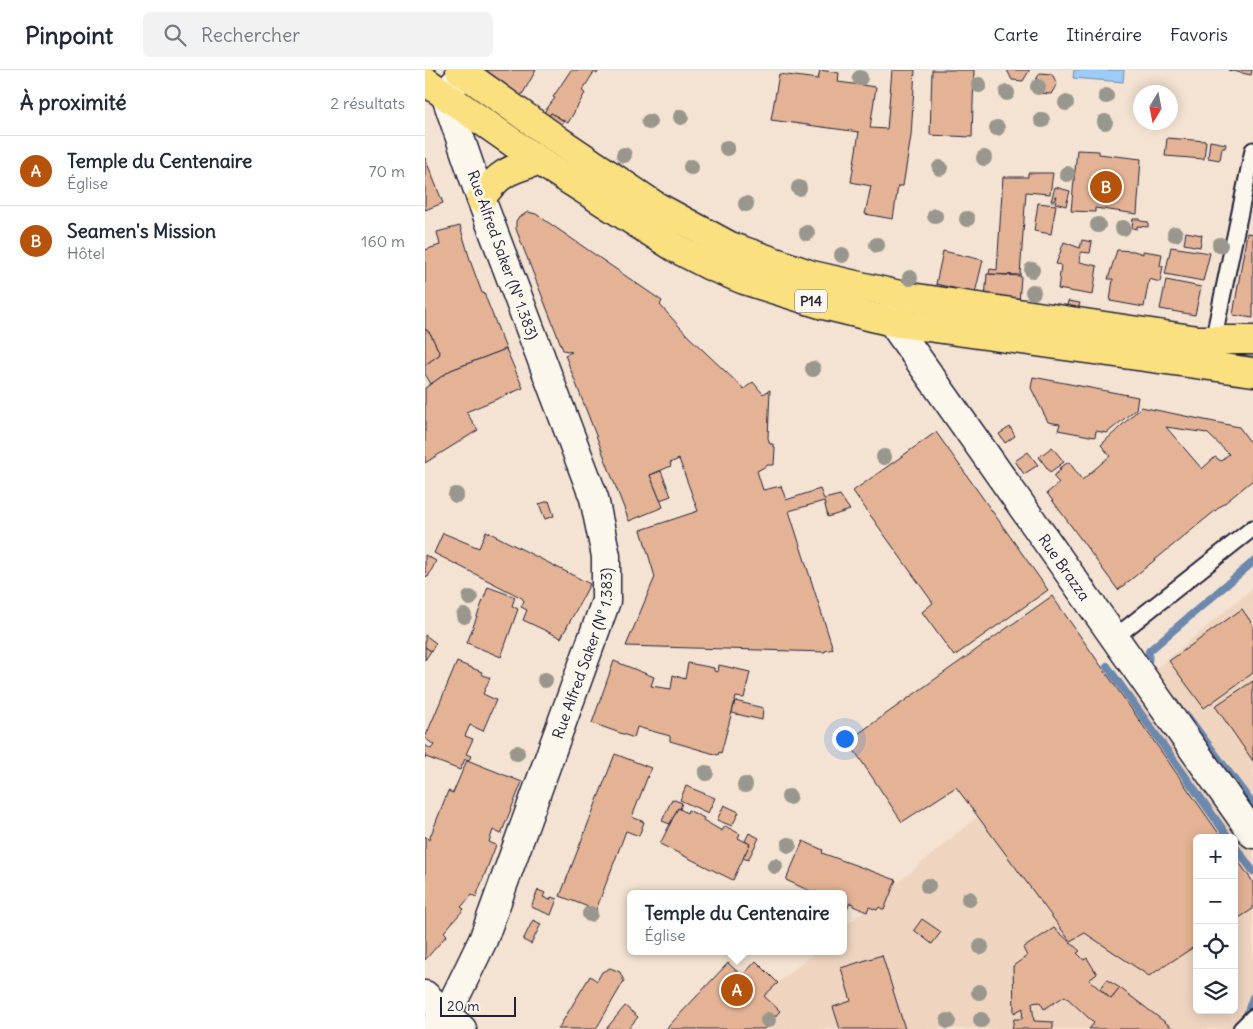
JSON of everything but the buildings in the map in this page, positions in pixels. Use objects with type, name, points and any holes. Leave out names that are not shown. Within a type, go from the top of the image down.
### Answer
[{"type":"main road","name":"P14","points":[[461,71],[558,140],[656,206],[717,241],[812,275],[896,294],[1198,340],[1253,340]]},
{"type":"main road","name":"P14","points":[[435,89],[539,161],[677,249],[710,266],[744,280],[823,305],[892,322],[1253,372]]},
{"type":"main road","points":[[481,199],[490,185],[500,175],[516,167],[539,161]]},
{"type":"street","points":[[435,89],[461,71]]},
{"type":"street","name":"Rue Alfred Saker (N° 1.383)","points":[[435,89],[481,199],[594,498],[606,556],[606,601],[492,917],[446,1024]]},
{"type":"street","points":[[892,322],[896,294]]},
{"type":"street","name":"Rue Brazza","points":[[892,322],[1253,834]]},
{"type":"street","points":[[425,995],[446,1024]]},
{"type":"lane","points":[[1213,340],[1253,150]]},
{"type":"lane","points":[[1114,638],[1253,528]]},
{"type":"lane","points":[[1241,1029],[1253,1017]]},
{"type":"shaded area","points":[[1253,588],[1253,1029],[722,1029],[811,955],[847,955],[847,925]]},
{"type":"water","points":[[1074,70],[1124,70],[1123,82],[1073,78]]},
{"type":"waterway","points":[[1151,669],[1148,665],[1149,651],[1253,562]]},
{"type":"waterway","points":[[1107,666],[1226,834]]},
{"type":"waterway","points":[[1187,716],[1253,805]]},
{"type":"waterway","points":[[1238,850],[1253,871]]},
{"type":"waterway","points":[[1245,1020],[1253,997]]},
{"type":"place","name":"Seamen's Mission","points":[[1106,187]]},
{"type":"place","name":"Temple du Centenaire","points":[[737,990]]}]
